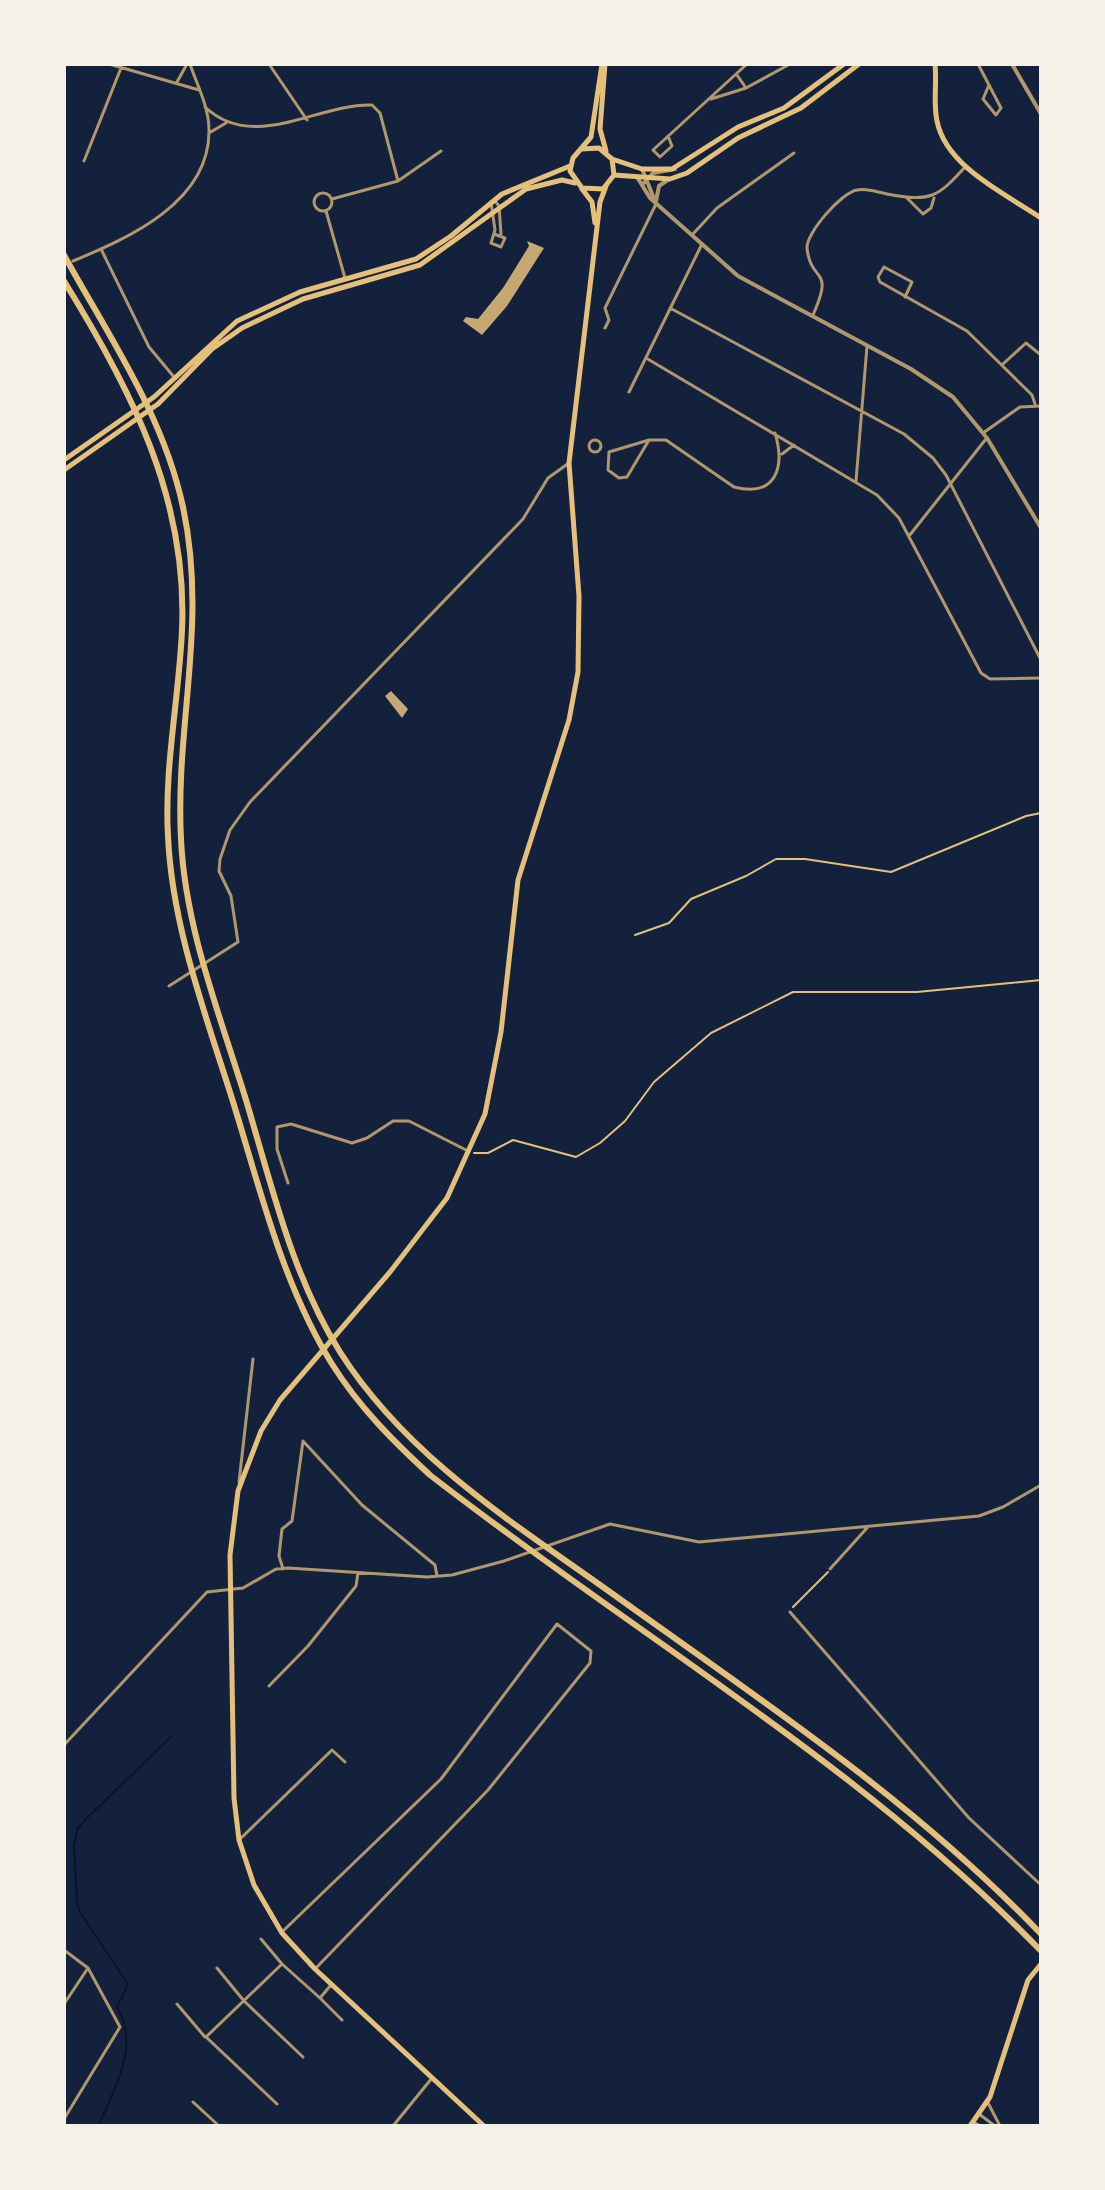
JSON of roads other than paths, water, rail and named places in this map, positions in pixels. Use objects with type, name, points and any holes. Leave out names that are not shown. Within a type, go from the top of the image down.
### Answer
[{"type":"highway","points":[[64,255],[137,383],[158,429],[185,514],[195,601],[182,784],[185,877],[203,959],[286,1233],[326,1330],[378,1405],[432,1460],[495,1510],[793,1722],[884,1792],[978,1871],[1041,1934]]},
{"type":"highway","points":[[64,281],[127,388],[148,435],[170,506],[182,591],[179,682],[167,803],[171,880],[179,920],[282,1258],[304,1312],[333,1365],[366,1411],[430,1475],[878,1801],[971,1881],[1040,1950]]},
{"type":"main road","points":[[64,470],[147,413],[237,321],[270,304],[345,278],[416,259],[451,236],[492,201],[522,183],[570,166],[591,137],[604,64]]},
{"type":"main road","points":[[484,2126],[315,1969],[282,1933],[254,1885],[239,1840],[234,1798],[229,1589],[238,1491],[261,1431],[280,1400],[421,1234],[447,1198],[470,1152],[494,1079],[518,880],[569,720],[578,672],[579,596],[569,463],[600,202],[614,175],[612,159],[600,129],[604,64]]},
{"type":"main road","points":[[612,159],[642,169],[665,170],[680,165],[738,127],[784,108],[844,64]]},
{"type":"main road","points":[[614,175],[670,179],[687,173],[755,129],[801,108],[859,64]]},
{"type":"main road","points":[[933,64],[939,130],[966,166],[1041,218]]},
{"type":"main road","points":[[582,149],[595,147],[607,152]]},
{"type":"main road","points":[[570,166],[575,183]]},
{"type":"main road","points":[[64,460],[178,381],[212,349],[242,328],[275,310],[420,265],[496,208],[538,185],[562,180],[582,188],[592,202],[596,236]]},
{"type":"main road","points":[[582,188],[594,191],[606,186]]},
{"type":"main road","points":[[971,2124],[987,2101],[1002,2067],[1028,1980],[1041,1964]]},
{"type":"street","points":[[109,64],[199,90]]},
{"type":"street","points":[[177,82],[188,64]]},
{"type":"street","points":[[73,261],[101,249],[175,206],[203,158],[209,133],[205,107],[188,64]]},
{"type":"street","points":[[269,64],[307,120]]},
{"type":"street","points":[[668,136],[672,146],[660,157],[653,150],[668,136],[708,100],[737,75],[747,64]]},
{"type":"street","points":[[708,100],[746,88],[790,64]]},
{"type":"street","points":[[978,64],[989,85],[1001,108],[996,115],[983,99],[989,85]]},
{"type":"street","points":[[1012,64],[1040,112]]},
{"type":"street","points":[[84,161],[121,68]]},
{"type":"street","points":[[737,75],[746,88]]},
{"type":"street","points":[[205,107],[228,122],[249,126],[307,120],[363,105],[377,109],[398,181]]},
{"type":"street","points":[[209,133],[228,122]]},
{"type":"street","points":[[354,285],[345,278],[326,211],[332,199],[398,181],[441,151]]},
{"type":"street","points":[[692,235],[717,208],[794,153]]},
{"type":"street","points":[[642,185],[653,173],[674,170],[680,165]]},
{"type":"street","points":[[907,198],[923,214],[931,208],[934,197],[966,166]]},
{"type":"street","points":[[642,169],[656,204]]},
{"type":"street","points":[[636,175],[656,204],[738,276],[867,345],[953,397],[987,438],[1041,528]]},
{"type":"street","points":[[605,328],[609,320],[605,308],[656,204],[659,186],[670,179]]},
{"type":"street","points":[[813,315],[824,291],[807,244],[818,225],[841,198],[853,190],[907,198],[934,197]]},
{"type":"street","points":[[326,211],[315,207],[315,196],[326,193],[332,199]]},
{"type":"street","points":[[492,201],[496,208],[505,242],[499,248],[491,243],[496,208]]},
{"type":"street","points":[[484,218],[495,220]]},
{"type":"street","points":[[494,234],[501,234]]},
{"type":"street","points":[[629,392],[702,244]]},
{"type":"street","points":[[101,249],[149,347],[178,381]]},
{"type":"street","points":[[905,297],[912,282],[884,267],[878,280],[905,297],[967,331],[1032,395],[1035,404]]},
{"type":"street","points":[[338,289],[345,278]]},
{"type":"street","points":[[670,308],[916,441],[933,458],[950,485],[1041,660]]},
{"type":"street","points":[[1003,364],[1026,343],[1041,355]]},
{"type":"street","points":[[856,481],[867,345]]},
{"type":"street","points":[[646,358],[795,444],[887,504],[909,536],[985,677],[1041,678]]},
{"type":"street","points":[[983,433],[1020,407],[1041,406]]},
{"type":"street","points":[[600,448],[609,452],[649,440],[666,440],[734,487],[759,489],[771,481],[781,465],[782,454],[775,433]]},
{"type":"street","points":[[909,536],[987,438]]},
{"type":"street","points":[[609,452],[608,470],[624,478],[649,440]]},
{"type":"street","points":[[782,454],[795,444]]},
{"type":"street","points":[[169,986],[238,942],[231,896],[219,871],[220,859],[230,830],[250,802],[523,519],[548,478],[569,463]]},
{"type":"street","points":[[288,1183],[275,1139],[277,1127],[281,1124],[291,1124],[352,1143],[367,1138],[393,1121],[409,1121],[470,1152]]},
{"type":"street","points":[[238,1491],[253,1359]]},
{"type":"street","points":[[283,1569],[279,1556],[282,1529],[292,1521],[303,1441],[362,1505],[435,1565],[437,1576]]},
{"type":"street","points":[[64,1745],[207,1592],[243,1588],[283,1569],[437,1576],[504,1561],[610,1524],[699,1542],[979,1516],[1003,1507],[1041,1485]]},
{"type":"street","points":[[830,1569],[868,1527]]},
{"type":"street","points":[[269,1686],[308,1646],[356,1586],[358,1573]]},
{"type":"street","points":[[790,1612],[969,1818],[1041,1885]]},
{"type":"street","points":[[282,1933],[441,1779],[557,1624],[591,1651],[590,1663],[478,1802],[315,1969]]},
{"type":"street","points":[[239,1840],[332,1750],[345,1762]]},
{"type":"street","points":[[261,1939],[282,1964],[342,2020]]},
{"type":"street","points":[[64,1950],[88,1968],[120,2027],[64,2119]]},
{"type":"street","points":[[206,2037],[282,1964]]},
{"type":"street","points":[[64,2004],[88,1968]]},
{"type":"street","points":[[217,1968],[244,2001],[303,2057]]},
{"type":"street","points":[[320,1998],[331,1985]]},
{"type":"street","points":[[177,2004],[206,2037],[277,2104]]},
{"type":"street","points":[[393,2126],[432,2078]]},
{"type":"street","points":[[987,2101],[997,2126]]},
{"type":"street","points":[[193,2102],[219,2126]]},
{"type":"street","points":[[979,2114],[997,2126]]},
{"type":"street","points":[[971,2124],[981,2126]]},
{"type":"waterway","points":[[99,2126],[123,2067],[126,2037],[117,2007],[128,1984],[79,1911],[74,1846],[77,1829],[171,1737]]}]
